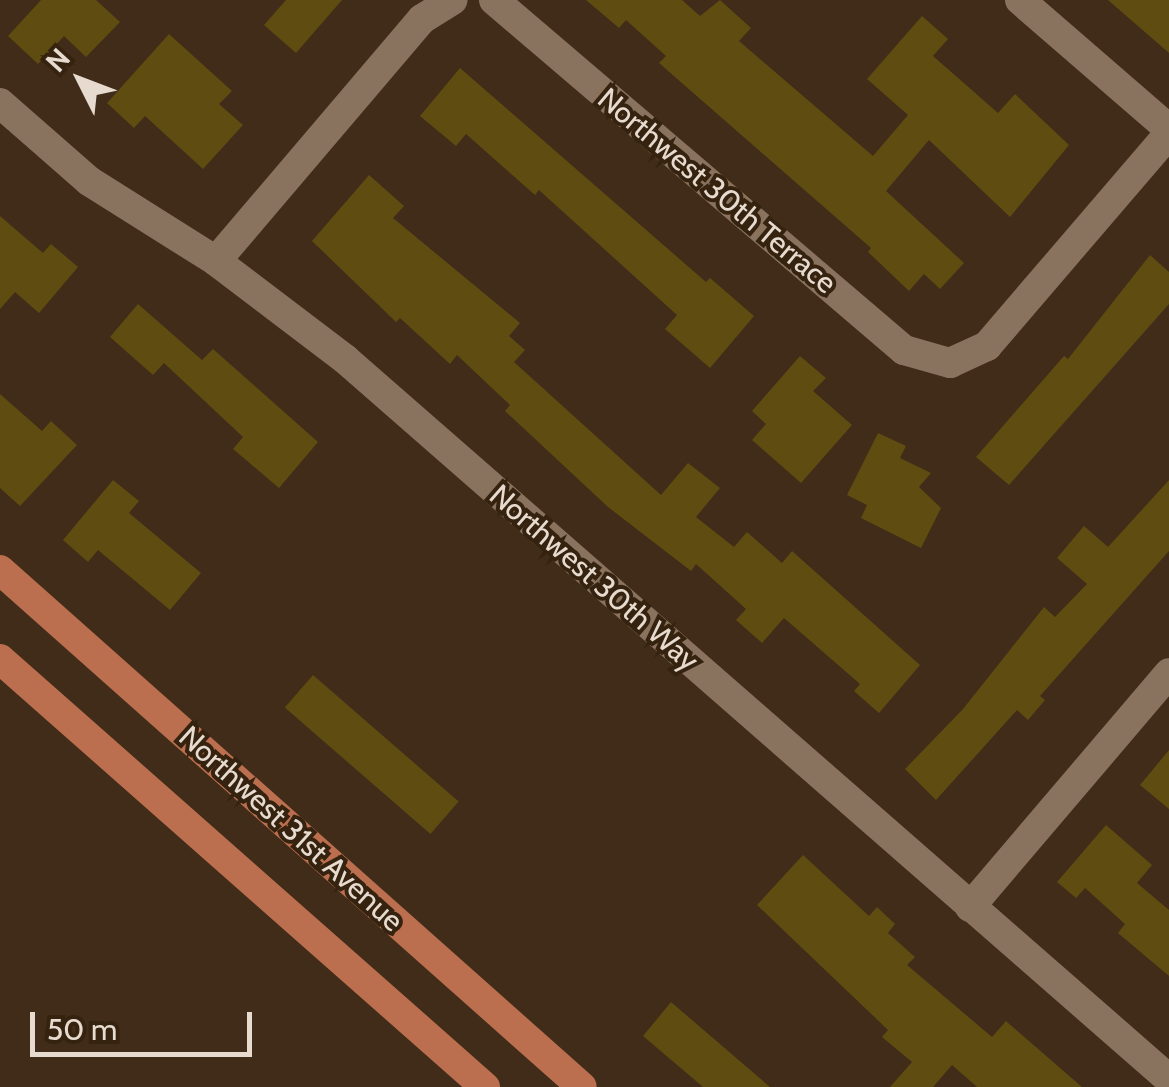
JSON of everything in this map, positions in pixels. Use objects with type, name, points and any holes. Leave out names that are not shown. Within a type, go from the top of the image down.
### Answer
[{"type":"main road","name":"Northwest 31st Avenue","points":[[0,570],[582,1087]]},
{"type":"main road","points":[[0,658],[485,1087]]},
{"type":"street","points":[[216,261],[422,19],[453,0]]},
{"type":"street","name":"Northwest 30th Terrace","points":[[494,0],[904,350],[950,363],[988,346],[1169,131]]},
{"type":"street","points":[[1020,0],[1169,131]]},
{"type":"street","name":"Northwest 30th Way","points":[[0,103],[89,181],[216,261],[345,359],[1169,1079]]},
{"type":"street","points":[[970,907],[1169,673]]},
{"type":"building","points":[[41,0],[96,0],[120,22],[86,57],[64,36],[38,64],[8,36]]},
{"type":"building","points":[[286,0],[342,0],[296,53],[264,25]]},
{"type":"building","points":[[586,0],[682,0],[700,16],[720,0],[751,28],[739,41],[873,156],[908,115],[867,79],[922,16],[948,39],[933,56],[998,113],[1015,94],[1069,145],[1010,217],[929,140],[886,191],[964,263],[940,289],[924,274],[909,291],[868,252],[871,248],[659,63],[666,56],[626,20],[619,28]]},
{"type":"building","points":[[1108,0],[1169,0],[1169,53]]},
{"type":"building","points":[[169,34],[232,91],[219,104],[243,125],[203,169],[145,116],[134,128],[107,103]]},
{"type":"building","points":[[460,68],[706,282],[710,278],[754,316],[710,368],[665,329],[677,315],[539,190],[535,195],[466,134],[456,146],[420,116]]},
{"type":"building","points":[[369,175],[404,206],[393,218],[520,323],[509,336],[525,350],[514,362],[661,495],[688,463],[720,488],[696,517],[734,547],[747,532],[782,563],[792,551],[920,665],[879,713],[854,691],[860,684],[784,618],[762,643],[736,620],[746,609],[696,564],[691,571],[608,507],[505,411],[510,405],[457,355],[450,364],[400,318],[396,322],[312,241]]},
{"type":"building","points":[[0,216],[43,253],[51,244],[78,267],[39,313],[15,292],[0,309]]},
{"type":"building","points":[[1150,255],[1169,272],[1169,304],[1009,485],[976,457],[1064,356],[1068,359]]},
{"type":"building","points":[[138,304],[202,360],[213,349],[318,442],[279,488],[233,449],[243,437],[164,363],[153,375],[110,337]]},
{"type":"building","points":[[800,356],[826,378],[813,391],[852,425],[801,483],[752,440],[766,424],[752,411]]},
{"type":"building","points":[[0,394],[42,431],[51,421],[77,445],[20,506],[0,488]]},
{"type":"building","points":[[878,433],[906,446],[900,458],[931,473],[919,487],[941,508],[921,548],[861,518],[867,505],[847,495]]},
{"type":"building","points":[[113,480],[139,501],[129,513],[201,573],[170,610],[98,550],[88,562],[63,540]]},
{"type":"building","points":[[1169,480],[1169,551],[1040,696],[1045,700],[1028,720],[1017,710],[936,800],[905,769],[963,709],[1044,607],[1055,617],[1087,584],[1057,558],[1084,526],[1108,547]]},
{"type":"building","points":[[313,675],[459,802],[430,834],[285,707]]},
{"type":"building","points":[[1169,750],[1169,809],[1140,785]]},
{"type":"building","points":[[1106,825],[1152,865],[1137,883],[1169,910],[1169,976],[1118,933],[1125,924],[1085,888],[1076,898],[1057,882]]},
{"type":"building","points":[[803,855],[869,916],[877,907],[895,924],[888,933],[915,957],[907,965],[992,1037],[1006,1021],[1082,1087],[977,1087],[952,1065],[933,1087],[890,1087],[912,1062],[882,1037],[888,1030],[757,905]]},
{"type":"building","points":[[671,1002],[770,1087],[703,1087],[643,1036]]}]
